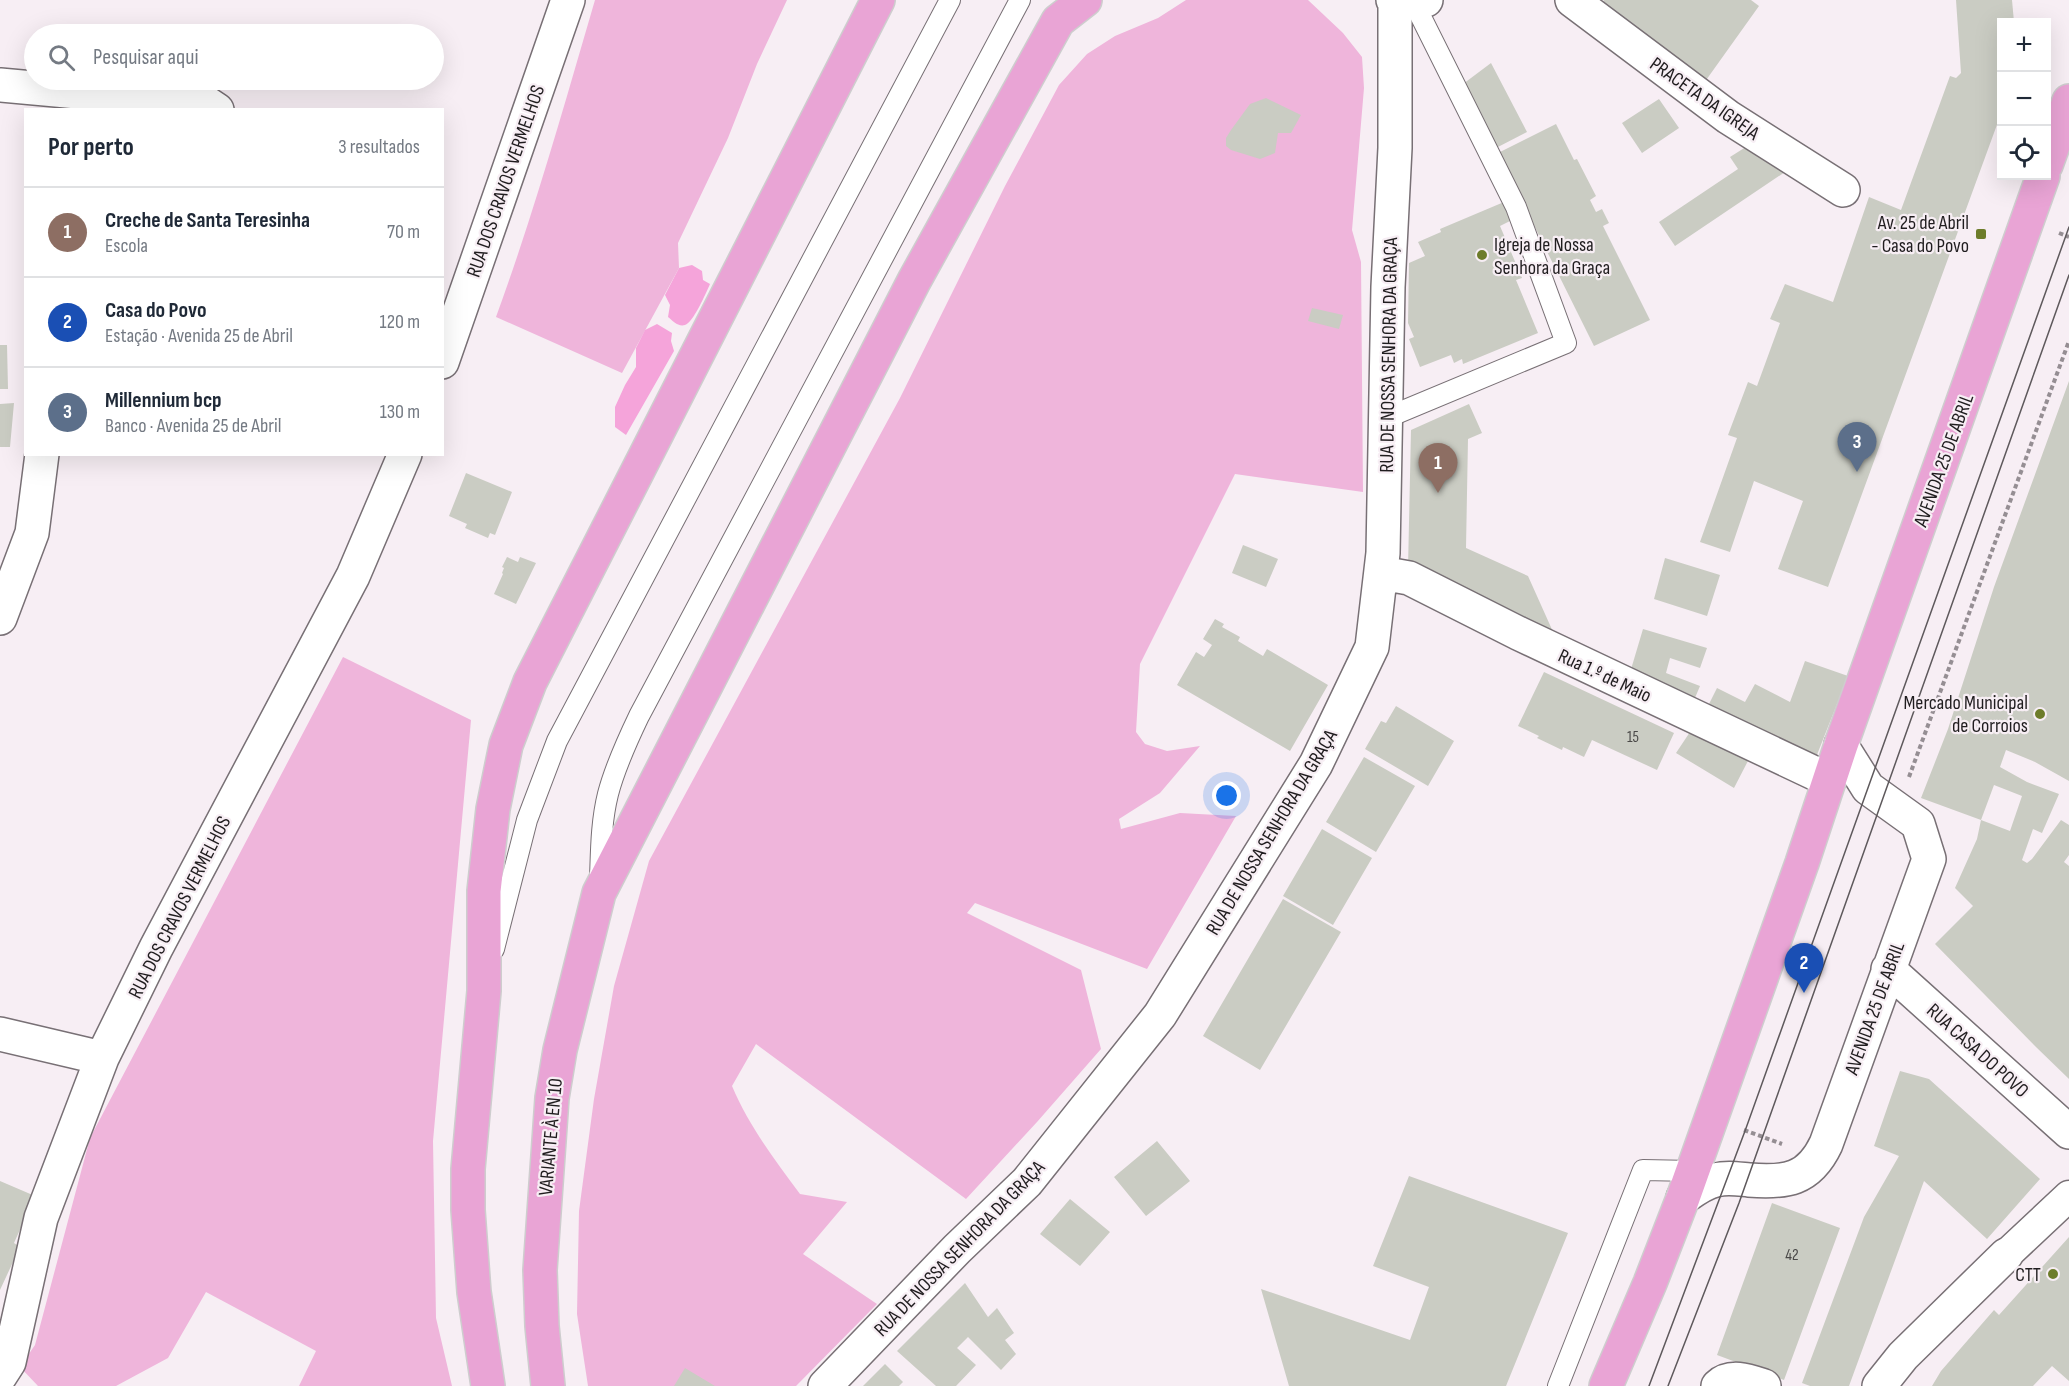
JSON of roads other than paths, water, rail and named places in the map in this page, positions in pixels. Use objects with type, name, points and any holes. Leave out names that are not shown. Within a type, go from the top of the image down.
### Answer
[{"type":"main road","points":[[488,1386],[474,1292],[468,1210],[468,1169],[484,991],[484,891],[493,809],[506,745],[531,682],[878,0]]},
{"type":"main road","name":"VARIANTE À EN 10","points":[[548,1386],[542,1326],[540,1270],[552,1098],[560,1050],[599,893],[914,280],[1058,21],[1085,0]]},
{"type":"main road","points":[[2051,151],[2069,100]]},
{"type":"main road","name":"AVENIDA 25 DE ABRIL","points":[[1606,1386],[1650,1283],[1688,1185],[2042,180]]},
{"type":"street","name":"RUA DOS CRAVOS VERMELHOS","points":[[444,356],[568,0]]},
{"type":"street","points":[[1394,0],[1426,0]]},
{"type":"street","name":"RUA DE NOSSA SENHORA DA GRAÇA","points":[[825,1386],[957,1249],[1027,1182],[1160,1015],[1316,764],[1372,647],[1383,553],[1388,287],[1395,148],[1394,0]]},
{"type":"street","name":"PRACETA DA IGREJA","points":[[1572,0],[1728,117],[1843,190]]},
{"type":"street","points":[[0,85],[34,99],[208,104],[214,108]]},
{"type":"street","points":[[0,618],[32,533],[42,456]]},
{"type":"street","name":"RUA DOS CRAVOS VERMELHOS","points":[[0,1376],[9,1362],[42,1218],[102,1058],[156,948],[353,576],[404,456]]},
{"type":"street","name":"Rua 1.º de Maio","points":[[1381,573],[1409,578],[1529,638],[1829,780]]},
{"type":"street","name":"AVENIDA 25 DE ABRIL","points":[[1688,1185],[1695,1190],[1717,1180],[1787,1180],[1807,1170],[1815,1163],[1826,1144],[1929,860],[1918,824],[1868,788],[1841,745]]},
{"type":"street","name":"RUA CASA DO POVO","points":[[1888,969],[2069,1132]]},
{"type":"street","points":[[0,1034],[102,1058]]},
{"type":"street","points":[[1879,1386],[1903,1356],[2069,1196]]},
{"type":"street","points":[[1718,1386],[1720,1383],[1736,1378],[1764,1386]]},
{"type":"lane","points":[[484,991],[527,820],[557,741],[950,0]]},
{"type":"lane","points":[[599,893],[602,831],[608,794],[639,716],[1020,0]]},
{"type":"lane","points":[[1386,418],[1566,343],[1516,207],[1413,1]]},
{"type":"lane","points":[[1558,1386],[1643,1170],[1688,1185]]},
{"type":"tram line","points":[[1649,1386],[1745,1131],[2069,227]]},
{"type":"tram line","points":[[1668,1386],[1739,1203],[2069,275]]},
{"type":"place","name":"Av. 25 de Abril - Casa do Povo","points":[[1981,234]]},
{"type":"place","name":"Igreja de Nossa Senhora da Graça","points":[[1482,255]]},
{"type":"place","name":"Millennium bcp","points":[[1857,472]]},
{"type":"place","name":"Creche de Santa Teresinha","points":[[1438,493]]},
{"type":"place","name":"Mercado Municipal de Corroios","points":[[2040,714]]},
{"type":"place","name":"Casa do Povo","points":[[1804,993]]},
{"type":"place","name":"CTT","points":[[2053,1274]]}]
